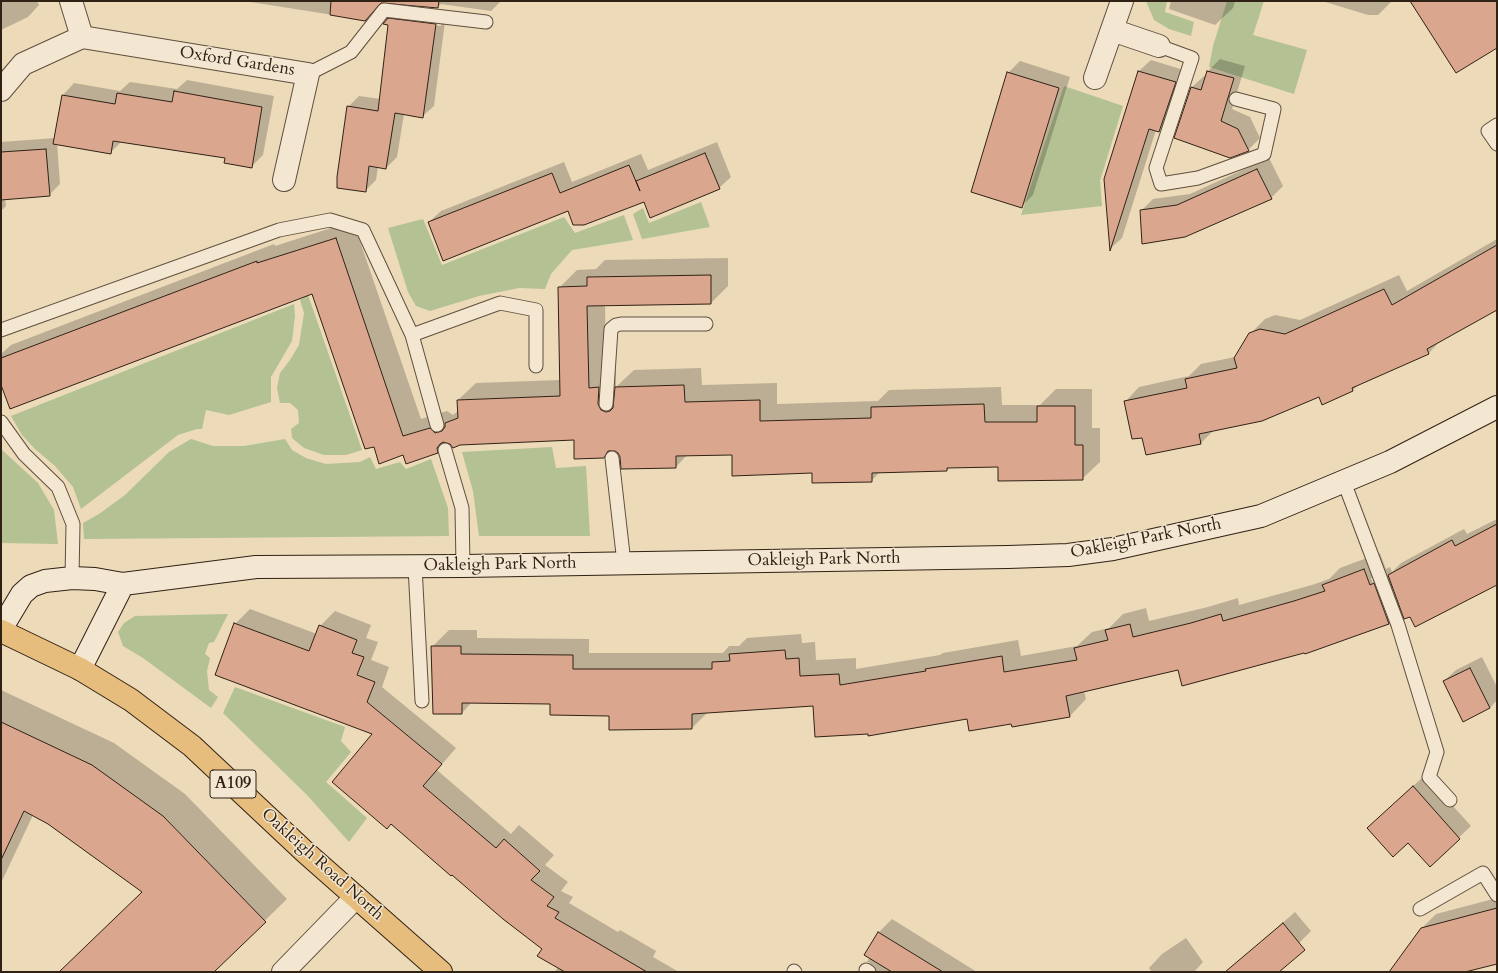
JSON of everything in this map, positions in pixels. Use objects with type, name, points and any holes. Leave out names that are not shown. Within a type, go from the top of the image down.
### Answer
[{"type":"main road","name":"Oakleigh Road North","points":[[1,630],[80,669],[131,700],[192,746],[305,852],[441,972]]},
{"type":"street","points":[[1,90],[23,64],[82,37],[71,1]]},
{"type":"street","points":[[1095,78],[1122,1]]},
{"type":"street","points":[[1112,30],[1159,46]]},
{"type":"street","name":"Oxford Gardens","points":[[82,37],[308,74],[284,180]]},
{"type":"street","name":"Oakleigh Park North","points":[[1,630],[22,594],[31,586],[45,581],[72,578],[95,579],[123,584],[256,567],[463,566],[1000,557],[1068,555],[1113,549],[1261,516],[1390,462],[1497,407]]},
{"type":"street","points":[[80,669],[123,584]]},
{"type":"street","points":[[283,972],[356,897]]},
{"type":"lane","points":[[308,74],[351,52],[384,10],[486,22]]},
{"type":"lane","points":[[1159,46],[1192,58],[1156,168],[1160,184],[1198,178],[1264,154],[1274,108],[1236,99]]},
{"type":"lane","points":[[1497,125],[1488,131],[1497,144]]},
{"type":"lane","points":[[1,330],[279,230],[330,220],[363,230],[412,335],[437,425]]},
{"type":"lane","points":[[412,335],[500,303],[536,310],[536,366]]},
{"type":"lane","points":[[606,404],[611,329],[616,325],[706,324]]},
{"type":"lane","points":[[1,422],[24,454],[58,487],[73,524],[72,578]]},
{"type":"lane","points":[[445,450],[462,508],[463,566]]},
{"type":"lane","points":[[612,458],[624,563]]},
{"type":"lane","points":[[1344,482],[1398,625],[1437,752],[1429,777],[1450,800]]},
{"type":"lane","points":[[415,566],[422,701]]},
{"type":"lane","points":[[1420,909],[1483,873],[1497,895]]},
{"type":"green space","points":[[1146,1],[1167,1],[1165,12],[1194,22],[1191,36],[1169,29],[1154,20]]},
{"type":"green space","points":[[1227,1],[1264,1],[1253,35],[1307,50],[1294,94],[1209,67],[1213,46]]},
{"type":"green space","points":[[1064,86],[1123,106],[1100,181],[1102,206],[1021,215]]},
{"type":"green space","points":[[701,202],[710,227],[642,239],[633,214],[643,208],[649,223]]},
{"type":"green space","points":[[624,215],[633,240],[572,250],[551,274],[545,289],[519,288],[479,296],[430,311],[416,306],[408,292],[388,228],[423,219],[442,265],[564,217],[575,233]]},
{"type":"green space","points":[[308,295],[362,450],[346,455],[324,455],[304,448],[292,438],[291,429],[299,423],[298,410],[290,403],[280,403],[277,388],[280,373],[299,345],[304,313],[300,300]]},
{"type":"green space","points":[[294,304],[295,316],[292,341],[271,377],[271,402],[229,415],[206,410],[202,429],[197,429],[178,435],[81,509],[73,487],[55,466],[35,449],[22,435],[11,416]]},
{"type":"green space","points":[[191,439],[213,446],[244,446],[285,439],[292,450],[306,458],[326,464],[360,462],[370,457],[376,469],[400,462],[406,469],[431,459],[448,508],[449,536],[84,539],[83,523],[99,514],[125,495],[169,452]]},
{"type":"green space","points":[[552,447],[556,468],[586,466],[590,536],[479,536],[473,491],[462,452]]},
{"type":"green space","points":[[1,449],[38,483],[54,510],[58,544],[1,543]]},
{"type":"green space","points":[[228,614],[214,642],[209,643],[205,654],[210,658],[207,671],[209,690],[218,697],[211,708],[143,658],[123,646],[118,632],[124,623],[135,616]]},
{"type":"green space","points":[[235,687],[345,727],[341,741],[351,752],[326,782],[367,818],[349,842],[307,795],[223,713]]},
{"type":"building","points":[[331,1],[439,1],[438,8],[381,3],[365,21],[330,15]]},
{"type":"building","points":[[1410,1],[1497,1],[1497,48],[1456,73]]},
{"type":"building","points":[[388,18],[436,24],[423,118],[395,113],[386,169],[369,166],[366,192],[337,188],[337,177],[347,106],[378,111],[388,25],[383,24]]},
{"type":"building","points":[[1138,71],[1176,82],[1159,132],[1149,129],[1110,251],[1104,179]]},
{"type":"building","points":[[1207,71],[1234,78],[1221,121],[1238,129],[1249,151],[1230,158],[1174,138],[1191,87],[1201,90]]},
{"type":"building","points":[[1007,72],[1059,88],[1022,208],[971,192]]},
{"type":"building","points":[[174,91],[262,107],[252,168],[224,163],[225,158],[113,141],[111,154],[53,144],[62,95],[115,104],[117,93],[172,102]]},
{"type":"building","points":[[46,149],[50,196],[1,200],[1,152]]},
{"type":"building","points":[[705,153],[720,189],[650,218],[644,202],[584,225],[573,225],[568,211],[443,261],[428,222],[552,173],[560,193],[629,165],[640,191],[636,181]]},
{"type":"building","points":[[1257,169],[1272,199],[1185,237],[1142,244],[1140,210],[1177,205]]},
{"type":"building","points":[[336,238],[403,436],[430,428],[435,433],[442,431],[445,427],[445,423],[458,418],[457,400],[560,396],[558,287],[587,286],[587,277],[711,275],[711,304],[587,306],[589,388],[599,387],[598,404],[601,410],[606,412],[613,408],[615,387],[684,385],[685,402],[760,400],[760,421],[871,418],[871,407],[984,404],[985,422],[1037,422],[1037,406],[1075,406],[1075,445],[1083,445],[1083,480],[998,481],[998,467],[947,468],[947,471],[872,473],[872,482],[812,483],[812,473],[732,476],[732,455],[676,456],[676,468],[621,469],[620,457],[615,451],[608,451],[604,458],[574,459],[574,440],[460,445],[453,448],[450,444],[443,442],[437,448],[438,453],[406,464],[403,455],[379,464],[374,447],[365,449],[312,294],[10,409],[1,385],[1,358],[257,261],[257,263]]},
{"type":"building","points":[[1497,245],[1497,310],[1427,349],[1429,354],[1352,388],[1353,391],[1322,405],[1319,397],[1262,421],[1199,434],[1201,444],[1146,455],[1142,438],[1132,439],[1124,401],[1187,388],[1185,379],[1237,368],[1234,358],[1249,333],[1260,329],[1285,334],[1384,289],[1392,305]]},
{"type":"building","points":[[1497,524],[1497,585],[1415,627],[1410,617],[1404,619],[1388,575],[1452,540],[1455,546]]},
{"type":"building","points":[[1364,569],[1370,585],[1374,583],[1389,624],[1305,654],[1304,653],[1182,686],[1178,670],[1066,696],[1070,717],[1012,727],[1011,724],[969,731],[967,719],[868,736],[868,734],[815,737],[813,706],[692,714],[692,729],[609,730],[609,716],[550,715],[550,704],[462,703],[462,714],[433,714],[431,646],[461,646],[461,654],[573,655],[573,669],[712,669],[712,662],[730,661],[729,654],[785,650],[786,659],[799,658],[800,676],[839,674],[840,685],[926,671],[925,669],[1002,656],[1004,672],[1077,660],[1074,648],[1108,640],[1105,630],[1130,624],[1133,637],[1221,614],[1223,621],[1325,591],[1322,585]]},
{"type":"building","points":[[234,623],[309,651],[319,625],[357,640],[352,653],[364,657],[357,675],[375,682],[367,702],[442,764],[423,786],[496,848],[504,839],[540,871],[531,880],[554,897],[547,906],[559,912],[555,918],[647,972],[565,972],[537,956],[542,949],[503,919],[452,875],[451,876],[391,824],[387,829],[332,782],[372,734],[215,675]]},
{"type":"building","points":[[1470,668],[1490,708],[1463,722],[1443,681]]},
{"type":"building","points":[[1,722],[92,765],[163,816],[266,922],[214,972],[59,972],[142,892],[48,824],[24,811],[1,860]]},
{"type":"building","points":[[1413,786],[1460,839],[1430,867],[1408,843],[1393,857],[1367,828]]},
{"type":"building","points":[[1497,908],[1497,964],[1465,972],[1389,972],[1421,928]]},
{"type":"building","points":[[1283,923],[1305,950],[1279,972],[1225,972]]},
{"type":"building","points":[[878,932],[943,972],[892,972],[864,955]]}]
